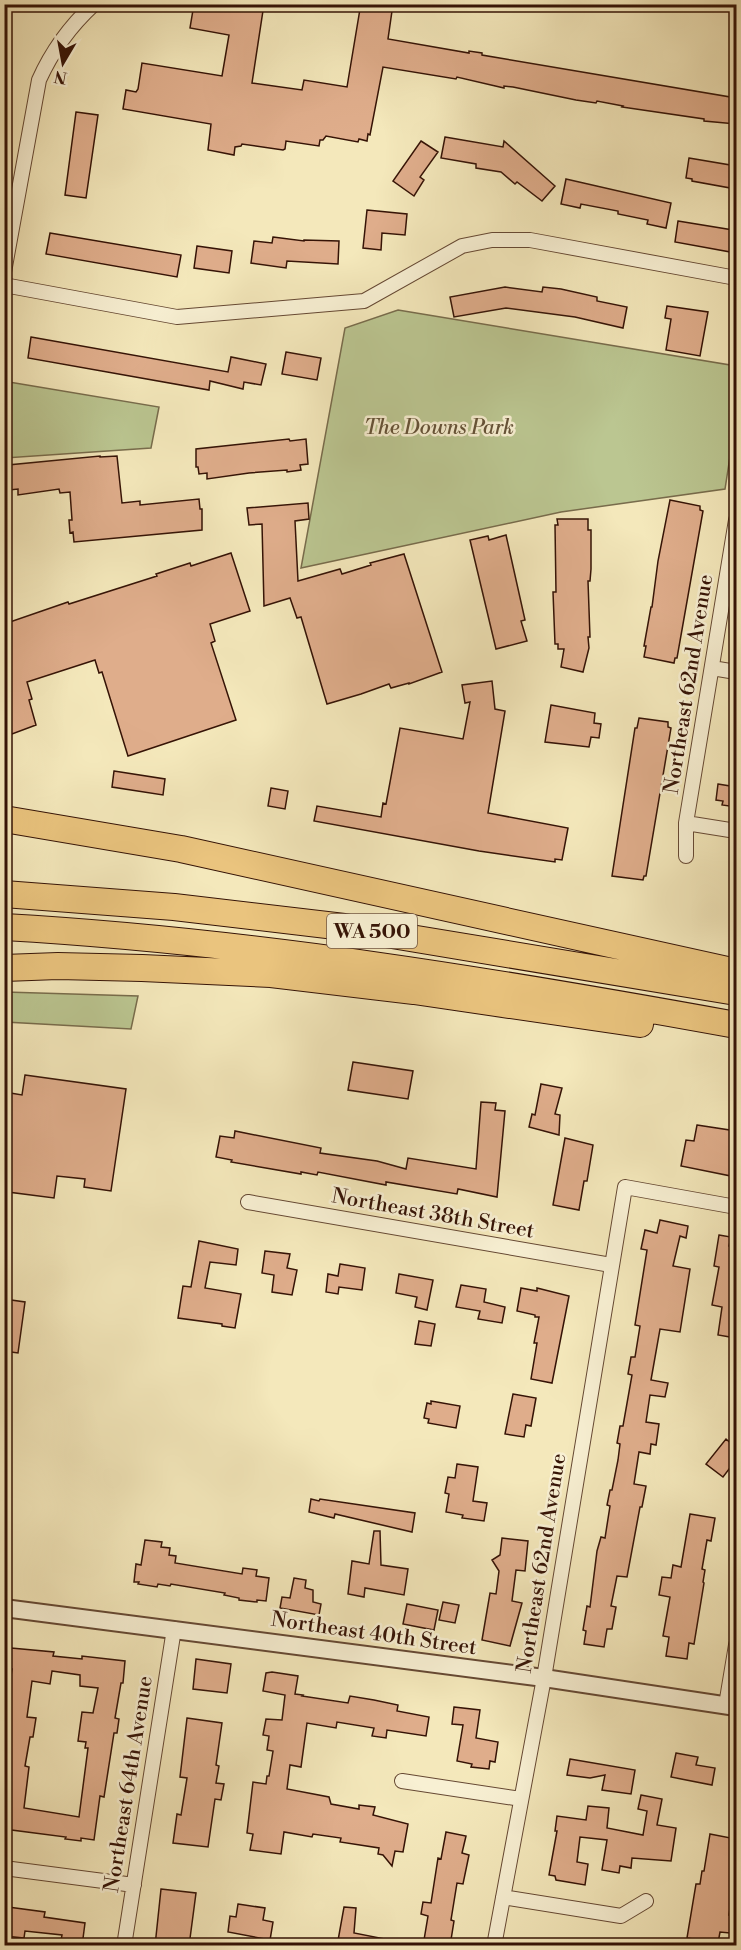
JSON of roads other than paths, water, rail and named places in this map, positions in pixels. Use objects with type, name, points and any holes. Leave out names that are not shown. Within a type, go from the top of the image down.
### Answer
[{"type":"highway","points":[[4,819],[181,849],[736,972]]},
{"type":"highway","name":"WA 500","points":[[4,894],[174,907],[344,927],[736,992]]},
{"type":"highway","name":"WA 500","points":[[4,927],[157,938],[333,958],[569,995],[736,1025]]},
{"type":"highway","points":[[4,968],[58,966],[272,974],[736,1038]]},
{"type":"street","points":[[4,272],[39,80],[61,39],[94,4]]},
{"type":"street","points":[[4,285],[177,317],[364,301],[462,246],[492,240],[530,240],[736,278]]},
{"type":"street","name":"Northeast 62nd Avenue","points":[[686,856],[686,823],[736,520]]},
{"type":"street","points":[[712,668],[736,672]]},
{"type":"street","points":[[686,823],[736,831]]},
{"type":"street","name":"Northeast 62nd Avenue","points":[[494,1946],[544,1678],[624,1187],[736,1207]]},
{"type":"street","name":"Northeast 38th Street","points":[[248,1202],[611,1265]]},
{"type":"street","name":"Northeast 40th Street","points":[[4,1608],[544,1678],[731,1706]]},
{"type":"street","name":"Northeast 64th Avenue","points":[[124,1946],[174,1629]]},
{"type":"street","points":[[731,1706],[736,1645]]},
{"type":"street","points":[[402,1781],[521,1799]]},
{"type":"street","points":[[4,1868],[134,1885]]},
{"type":"street","points":[[503,1897],[621,1916],[646,1901]]},
{"type":"park label","name":"The Downs Park","points":[[439,427]]}]
